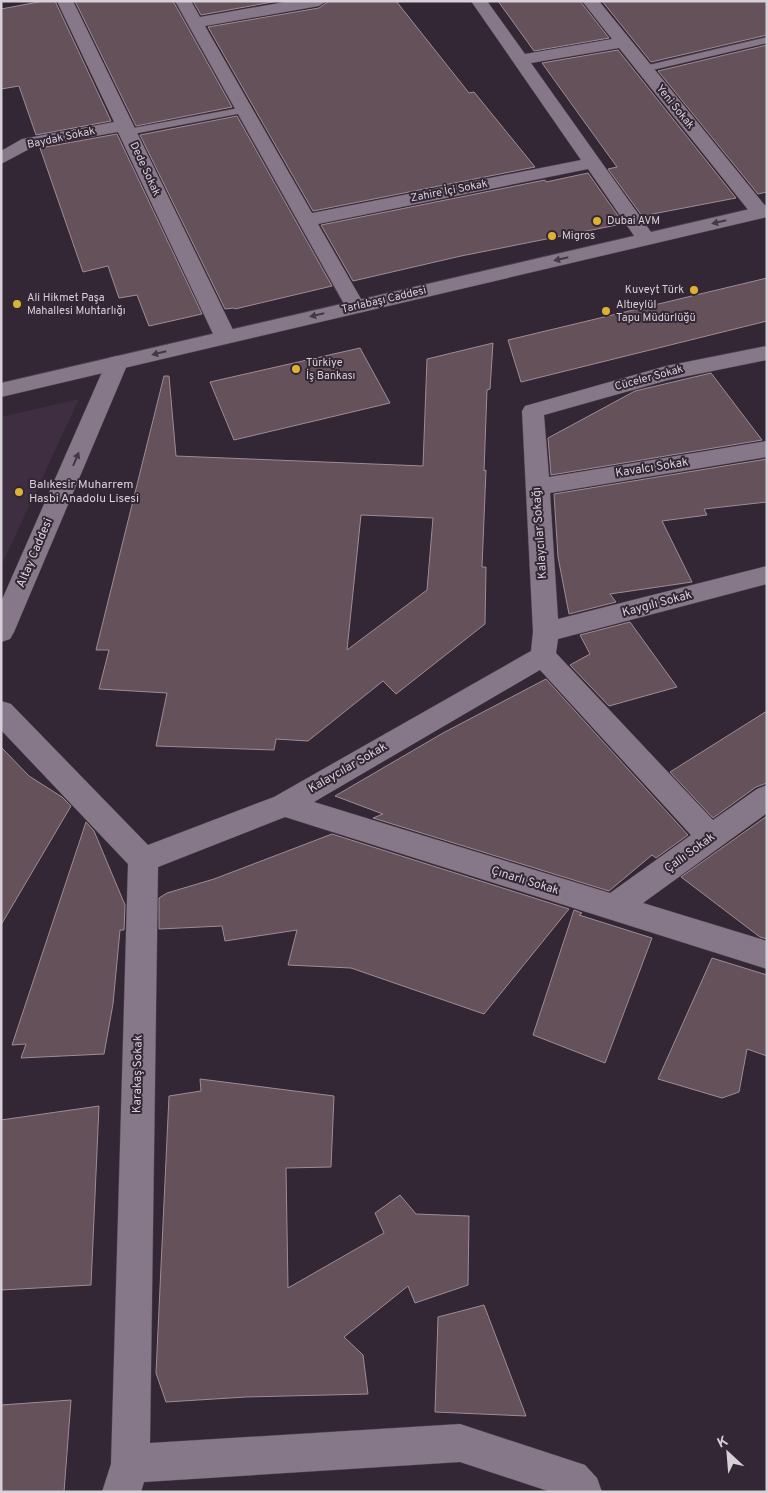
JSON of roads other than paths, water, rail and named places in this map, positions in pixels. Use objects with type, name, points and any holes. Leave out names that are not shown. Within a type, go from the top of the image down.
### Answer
[{"type":"street","name":"Dede Sokak","points":[[65,1],[225,336]]},
{"type":"street","points":[[183,1],[355,306]]},
{"type":"street","points":[[195,23],[318,1]]},
{"type":"street","points":[[479,1],[646,239]]},
{"type":"street","name":"Yeni Sokak","points":[[590,1],[644,69],[764,212]]},
{"type":"street","points":[[520,60],[622,42]]},
{"type":"street","name":"Baydak Sokak","points":[[1,159],[28,143],[126,128]]},
{"type":"street","name":"Zahire İçi Sokak","points":[[307,220],[592,163]]},
{"type":"street","name":"Tarlabaşı Caddesi","points":[[1,390],[225,336],[764,212]]},
{"type":"street","name":"Cüceler Sokak","points":[[533,411],[666,372],[767,353]]},
{"type":"street","name":"Altay Caddesi","points":[[1,632],[117,363]]},
{"type":"street","name":"Kalaycılar Sokağı","points":[[533,411],[545,644]]},
{"type":"street","name":"Kavalcı Sokak","points":[[537,487],[767,449]]},
{"type":"street","name":"Kaygılı Sokak","points":[[545,644],[767,575]]},
{"type":"street","points":[[545,644],[712,838]]},
{"type":"street","name":"Kalaycılar Sokak","points":[[143,860],[284,806],[545,644]]},
{"type":"street","points":[[1,712],[143,860]]},
{"type":"street","name":"Çallı Sokak","points":[[613,908],[712,838],[767,796]]},
{"type":"street","name":"Çınarlı Sokak","points":[[284,806],[767,954]]},
{"type":"street","name":"Karakaş Sokak","points":[[126,1478],[143,860]]},
{"type":"street","points":[[126,1478],[460,1443],[571,1479],[583,1492]]},
{"type":"lane","points":[[644,69],[767,40]]},
{"type":"lane","points":[[126,128],[244,110]]},
{"type":"place","name":"Dubai AVM","points":[[597,221]]},
{"type":"place","name":"Migros","points":[[552,236]]},
{"type":"place","name":"Kuveyt Türk","points":[[694,290]]},
{"type":"place","name":"Ali Hikmet Paşa Mahallesi Muhtarlığı","points":[[17,304]]},
{"type":"place","name":"Altıeylül Tapu Müdürlüğü","points":[[606,311]]},
{"type":"place","name":"Türkiye İş Bankası","points":[[296,369]]},
{"type":"place","name":"Balıkesir Muharrem Hasbi Anadolu Lisesi","points":[[19,492]]}]
